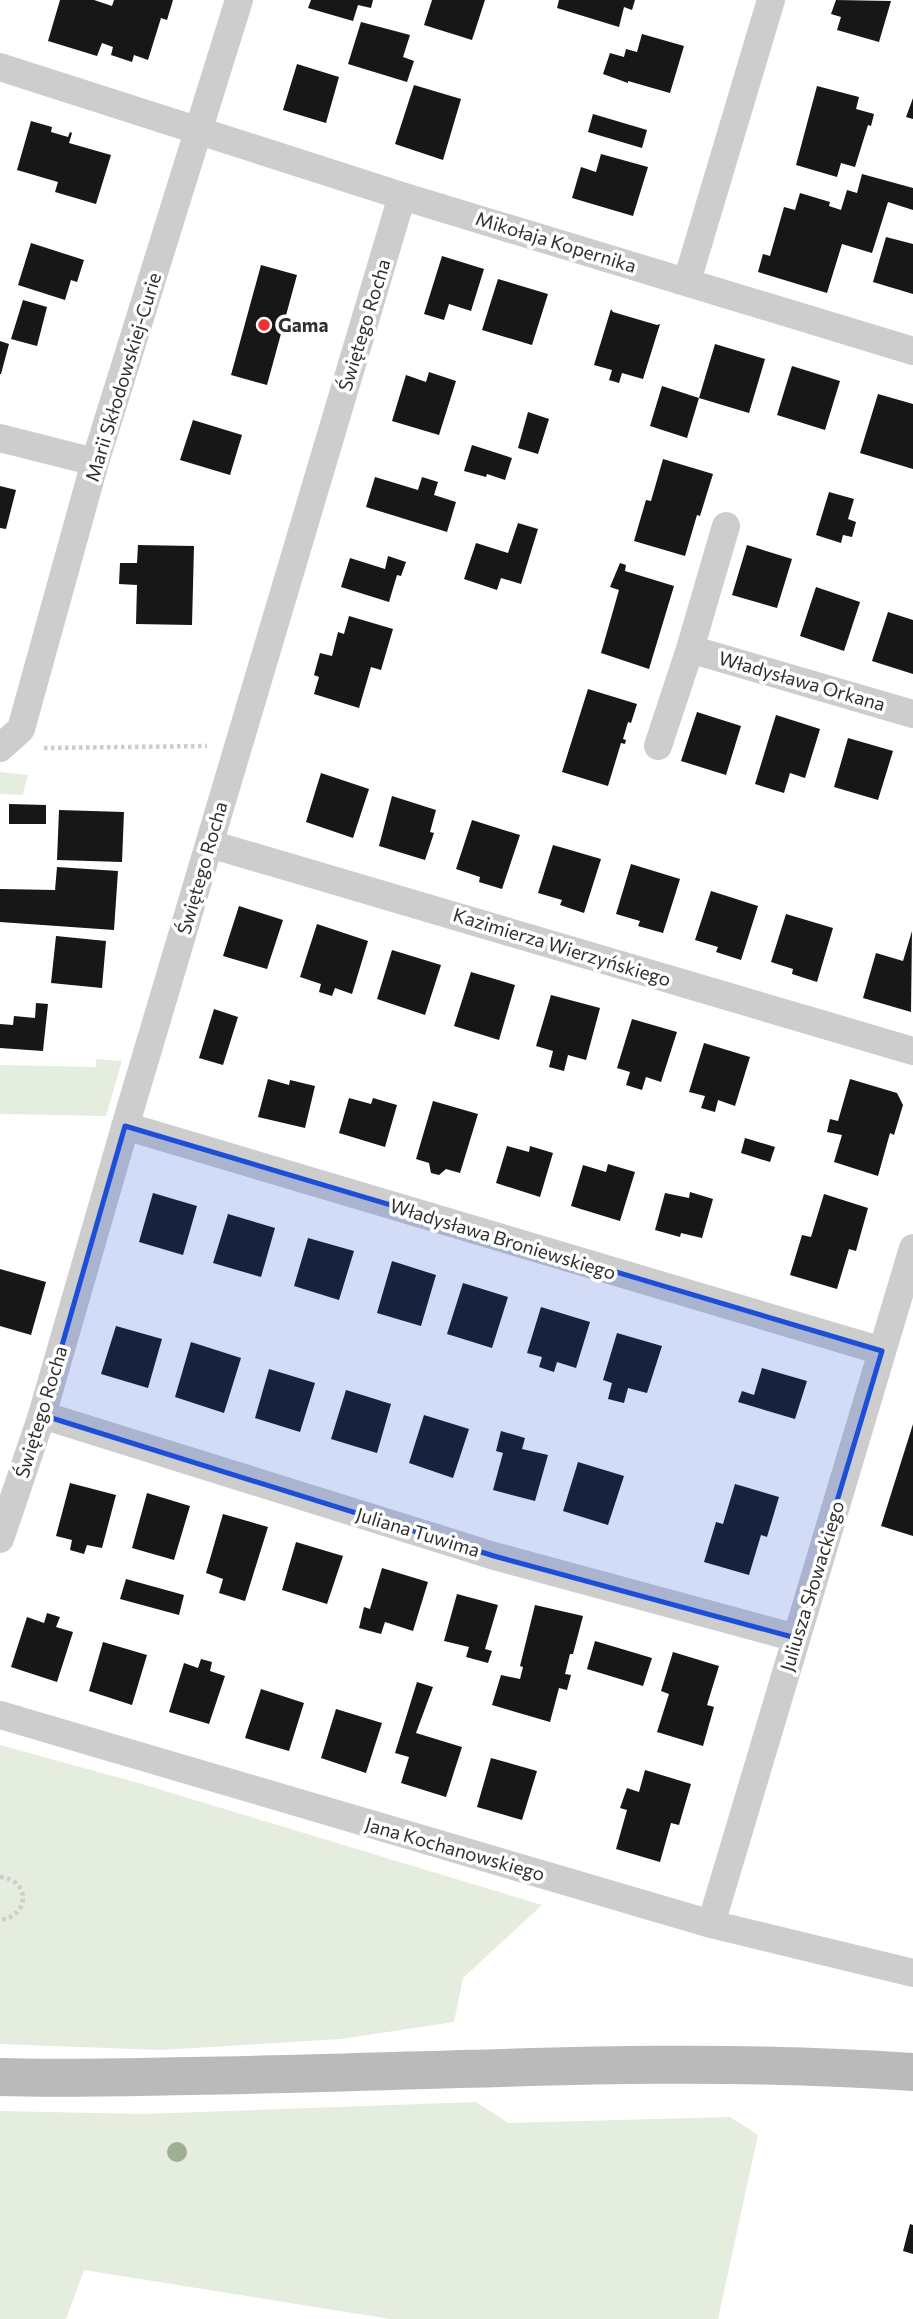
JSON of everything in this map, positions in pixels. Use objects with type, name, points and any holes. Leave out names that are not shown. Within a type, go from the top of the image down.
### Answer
[{"type":"main road","points":[[0,2077],[192,2076],[742,2065],[913,2072]]},
{"type":"street","name":"Marii Skłodowskiej-Curie","points":[[1,748],[21,729],[95,462],[239,0]]},
{"type":"street","points":[[687,281],[771,0]]},
{"type":"street","name":"Mikołaja Kopernika","points":[[0,67],[402,196],[913,351]]},
{"type":"street","name":"Świętego Rocha","points":[[0,1539],[42,1415],[125,1126],[402,196]]},
{"type":"street","points":[[0,438],[95,462]]},
{"type":"street","points":[[658,746],[726,526]]},
{"type":"street","name":"Władysława Orkana","points":[[690,649],[913,714]]},
{"type":"street","name":"Kazimierza Wierzyńskiego","points":[[210,844],[913,1051]]},
{"type":"street","name":"Władysława Broniewskiego","points":[[125,1126],[882,1351]]},
{"type":"street","name":"Juliusza Słowackiego","points":[[711,1924],[913,1248]]},
{"type":"street","name":"Juliana Tuwima","points":[[42,1415],[494,1556],[796,1638]]},
{"type":"street","name":"Jana Kochanowskiego","points":[[0,1715],[711,1924],[913,1973]]},
{"type":"path","points":[[1,748],[207,746],[237,752]]},
{"type":"path","points":[[0,1877],[16,1882],[22,1889],[23,1898],[17,1914],[0,1920]]},
{"type":"highlighted area","points":[[125,1126],[882,1351],[796,1638],[494,1556],[42,1415]]},
{"type":"green space","points":[[0,772],[28,775],[23,795],[0,794]]},
{"type":"green space","points":[[96,1059],[122,1061],[106,1116],[0,1114],[0,1065],[96,1067]]},
{"type":"green space","points":[[0,1745],[142,1784],[542,1905],[463,1978],[454,2022],[341,2039],[160,2050],[0,2044]]},
{"type":"green space","points":[[476,2102],[508,2123],[730,2117],[758,2135],[718,2319],[390,2319],[84,2270],[66,2319],[0,2319],[0,2111],[145,2114]]},
{"type":"building","points":[[60,0],[94,0],[112,6],[114,0],[173,0],[167,20],[161,18],[148,60],[134,55],[132,62],[111,55],[113,47],[102,43],[97,56],[48,41]]},
{"type":"building","points":[[311,0],[373,0],[371,8],[358,5],[353,21],[308,8]]},
{"type":"building","points":[[432,0],[485,0],[472,40],[424,25]]},
{"type":"building","points":[[559,0],[635,0],[632,10],[624,7],[619,27],[557,8]]},
{"type":"building","points":[[836,0],[891,1],[879,42],[837,30],[841,17],[831,14]]},
{"type":"building","points":[[361,22],[410,35],[403,57],[414,61],[407,82],[348,64]]},
{"type":"building","points":[[642,34],[684,46],[670,93],[603,74],[610,53],[624,57],[626,49],[637,52]]},
{"type":"building","points":[[297,64],[339,77],[326,123],[283,110]]},
{"type":"building","points":[[414,85],[461,99],[443,160],[395,144]]},
{"type":"building","points":[[817,86],[859,97],[856,109],[874,114],[855,167],[841,163],[837,177],[796,165]]},
{"type":"building","points":[[913,98],[913,119],[906,117]]},
{"type":"building","points":[[593,114],[647,130],[642,148],[588,132]]},
{"type":"building","points":[[31,121],[52,127],[51,132],[68,137],[70,132],[72,133],[69,143],[111,155],[96,204],[55,192],[58,182],[17,170]]},
{"type":"building","points":[[601,154],[648,167],[633,216],[572,198],[581,167],[596,172]]},
{"type":"building","points":[[862,174],[913,188],[913,210],[888,202],[872,253],[842,244],[827,293],[758,272],[763,254],[770,256],[784,207],[795,210],[800,193],[830,202],[829,206],[841,210],[847,190],[857,193]]},
{"type":"building","points":[[886,237],[913,244],[913,294],[873,282]]},
{"type":"building","points":[[31,243],[84,260],[77,282],[71,280],[65,300],[18,285]]},
{"type":"building","points":[[442,256],[484,269],[471,311],[449,304],[444,320],[424,314]]},
{"type":"building","name":"Gama","points":[[261,265],[297,275],[267,385],[231,375]]},
{"type":"building","points":[[498,279],[548,294],[532,345],[482,330]]},
{"type":"building","points":[[23,300],[47,307],[37,346],[11,339]]},
{"type":"building","points":[[611,309],[613,312],[660,324],[643,379],[622,373],[619,383],[609,380],[612,370],[594,365]]},
{"type":"building","points":[[0,341],[9,344],[1,374],[0,374]]},
{"type":"building","points":[[715,344],[765,359],[749,413],[699,398]]},
{"type":"building","points":[[792,366],[840,381],[825,430],[777,415]]},
{"type":"building","points":[[429,372],[456,381],[439,435],[392,421],[406,375],[426,382]]},
{"type":"building","points":[[662,386],[699,398],[687,438],[650,426]]},
{"type":"building","points":[[878,394],[913,404],[913,469],[860,453]]},
{"type":"building","points":[[528,412],[549,419],[538,454],[518,448]]},
{"type":"building","points":[[193,420],[242,435],[230,475],[180,460]]},
{"type":"building","points":[[472,445],[512,458],[505,480],[464,471]]},
{"type":"building","points":[[663,459],[713,474],[685,556],[634,541],[646,500],[651,501]]},
{"type":"building","points":[[375,477],[418,490],[422,477],[438,482],[434,495],[456,502],[447,532],[366,507]]},
{"type":"building","points":[[0,486],[16,490],[6,529],[0,528]]},
{"type":"building","points":[[829,492],[854,499],[848,519],[856,522],[852,537],[843,535],[841,543],[816,535]]},
{"type":"building","points":[[518,523],[538,529],[521,584],[501,578],[497,590],[464,579],[476,543],[508,553]]},
{"type":"building","points":[[138,545],[194,546],[192,625],[136,624],[137,585],[119,584],[120,563],[137,563]]},
{"type":"building","points":[[747,545],[792,559],[777,608],[732,595]]},
{"type":"building","points":[[388,556],[406,562],[401,576],[397,575],[389,602],[341,587],[350,558],[385,569]]},
{"type":"building","points":[[620,563],[626,565],[625,571],[674,586],[649,669],[601,653],[619,590],[610,587]]},
{"type":"building","points":[[816,587],[860,602],[844,651],[800,636]]},
{"type":"building","points":[[888,612],[913,620],[913,674],[872,661]]},
{"type":"building","points":[[349,616],[393,629],[381,670],[371,667],[359,708],[314,694],[319,677],[314,675],[320,653],[332,656],[338,632],[344,634]]},
{"type":"building","points":[[588,689],[637,704],[631,723],[628,722],[623,739],[626,740],[625,744],[621,743],[608,786],[562,772]]},
{"type":"building","points":[[697,712],[741,726],[726,775],[681,761]]},
{"type":"building","points":[[776,715],[820,729],[805,778],[790,773],[784,793],[755,784]]},
{"type":"building","points":[[848,738],[893,751],[878,800],[834,787]]},
{"type":"building","points":[[321,773],[369,789],[353,838],[306,822]]},
{"type":"building","points":[[392,796],[436,810],[430,832],[434,833],[425,860],[379,846]]},
{"type":"building","points":[[9,804],[46,805],[46,824],[9,824]]},
{"type":"building","points":[[59,810],[124,812],[122,862],[57,860]]},
{"type":"building","points":[[472,820],[520,835],[502,889],[479,882],[480,877],[456,869]]},
{"type":"building","points":[[553,845],[601,859],[584,913],[560,905],[562,900],[538,893]]},
{"type":"building","points":[[631,864],[680,879],[663,933],[638,926],[640,921],[616,914]]},
{"type":"building","points":[[57,867],[118,871],[114,930],[0,922],[0,889],[55,890]]},
{"type":"building","points":[[711,891],[758,906],[741,960],[716,952],[718,947],[695,940]]},
{"type":"building","points":[[239,906],[283,920],[267,969],[223,956]]},
{"type":"building","points":[[786,914],[833,928],[817,982],[792,974],[793,969],[771,962]]},
{"type":"building","points":[[317,924],[368,941],[352,994],[335,988],[332,996],[319,992],[321,984],[300,977]]},
{"type":"building","points":[[912,931],[911,1012],[863,998],[876,953],[903,961]]},
{"type":"building","points":[[56,936],[106,941],[102,988],[51,983]]},
{"type":"building","points":[[392,950],[441,965],[425,1015],[377,999]]},
{"type":"building","points":[[471,972],[515,985],[499,1040],[454,1026]]},
{"type":"building","points":[[551,995],[600,1008],[586,1060],[568,1055],[564,1071],[549,1067],[553,1051],[536,1046]]},
{"type":"building","points":[[36,1003],[48,1004],[43,1051],[0,1048],[0,1024],[13,1025],[14,1016],[35,1018]]},
{"type":"building","points":[[214,1009],[238,1017],[223,1065],[199,1058]]},
{"type":"building","points":[[632,1019],[677,1032],[661,1082],[646,1077],[642,1090],[626,1085],[630,1072],[617,1068]]},
{"type":"building","points":[[704,1043],[750,1057],[735,1106],[718,1100],[715,1112],[701,1108],[705,1096],[689,1092]]},
{"type":"building","points":[[268,1079],[289,1085],[290,1080],[315,1086],[305,1128],[258,1117]]},
{"type":"building","points":[[850,1079],[897,1093],[903,1105],[894,1135],[890,1133],[878,1176],[834,1162],[842,1135],[827,1132],[830,1119],[838,1121]]},
{"type":"building","points":[[349,1098],[371,1104],[373,1098],[397,1105],[385,1147],[339,1133]]},
{"type":"building","points":[[433,1101],[478,1114],[460,1173],[446,1169],[439,1175],[431,1173],[429,1163],[416,1159]]},
{"type":"building","points":[[745,1138],[775,1147],[770,1162],[741,1153]]},
{"type":"building","points":[[507,1146],[529,1152],[530,1146],[553,1153],[540,1197],[496,1183]]},
{"type":"building","points":[[608,1164],[635,1172],[620,1221],[571,1206],[583,1165],[606,1172]]},
{"type":"building","points":[[690,1192],[713,1199],[702,1238],[681,1233],[680,1237],[655,1230],[665,1193],[689,1198]]},
{"type":"building","points":[[153,1193],[197,1206],[183,1255],[139,1242]]},
{"type":"building","points":[[824,1194],[868,1208],[856,1251],[849,1249],[837,1289],[790,1275],[802,1235],[811,1237]]},
{"type":"building","points":[[228,1214],[275,1228],[261,1277],[213,1263]]},
{"type":"building","points":[[308,1238],[354,1251],[339,1300],[294,1286]]},
{"type":"building","points":[[392,1261],[436,1275],[421,1326],[377,1313]]},
{"type":"building","points":[[0,1269],[46,1282],[31,1335],[0,1326]]},
{"type":"building","points":[[463,1283],[508,1297],[492,1348],[447,1334]]},
{"type":"building","points":[[541,1307],[590,1322],[576,1368],[557,1362],[554,1372],[539,1367],[542,1357],[527,1353]]},
{"type":"building","points":[[116,1326],[162,1339],[148,1388],[101,1374]]},
{"type":"building","points":[[617,1333],[662,1346],[647,1393],[628,1388],[624,1403],[608,1399],[612,1383],[603,1380]]},
{"type":"building","points":[[191,1342],[241,1358],[224,1413],[175,1397]]},
{"type":"building","points":[[762,1368],[807,1381],[795,1419],[738,1402],[742,1391],[754,1395]]},
{"type":"building","points":[[269,1369],[315,1383],[300,1432],[255,1418]]},
{"type":"building","points":[[346,1390],[391,1404],[377,1453],[331,1439]]},
{"type":"building","points":[[424,1415],[469,1429],[453,1478],[409,1463]]},
{"type":"building","points":[[913,1424],[913,1536],[881,1526]]},
{"type":"building","points":[[501,1431],[525,1438],[522,1449],[548,1455],[535,1501],[493,1490],[503,1453],[496,1451]]},
{"type":"building","points":[[578,1462],[624,1476],[608,1525],[563,1511]]},
{"type":"building","points":[[70,1483],[116,1495],[102,1548],[87,1545],[84,1554],[70,1550],[72,1540],[56,1536]]},
{"type":"building","points":[[735,1484],[779,1497],[767,1537],[761,1535],[749,1575],[704,1562],[716,1522],[723,1524]]},
{"type":"building","points":[[147,1493],[190,1506],[174,1560],[132,1548]]},
{"type":"building","points":[[223,1514],[268,1527],[245,1601],[219,1593],[223,1579],[206,1573]]},
{"type":"building","points":[[296,1542],[343,1556],[327,1604],[282,1590]]},
{"type":"building","points":[[382,1568],[428,1582],[413,1631],[385,1622],[381,1634],[359,1628],[364,1607],[370,1609]]},
{"type":"building","points":[[126,1579],[184,1595],[179,1615],[120,1599]]},
{"type":"building","points":[[457,1594],[498,1605],[485,1649],[492,1651],[488,1663],[466,1657],[469,1647],[444,1641]]},
{"type":"building","points":[[535,1605],[583,1616],[565,1674],[571,1675],[567,1690],[559,1688],[550,1722],[492,1705],[501,1675],[520,1679],[523,1667],[520,1666]]},
{"type":"building","points":[[47,1613],[60,1617],[56,1627],[73,1632],[57,1682],[11,1667],[27,1617],[44,1623]]},
{"type":"building","points":[[595,1641],[652,1658],[643,1686],[587,1669]]},
{"type":"building","points":[[103,1642],[147,1655],[132,1705],[89,1691]]},
{"type":"building","points":[[673,1652],[719,1666],[707,1705],[714,1707],[703,1746],[657,1732],[669,1694],[661,1691]]},
{"type":"building","points":[[201,1659],[212,1662],[210,1671],[225,1676],[209,1724],[169,1712],[184,1663],[198,1668]]},
{"type":"building","points":[[417,1682],[433,1687],[416,1733],[462,1747],[446,1797],[401,1783],[409,1757],[395,1753]]},
{"type":"building","points":[[261,1689],[304,1703],[289,1751],[245,1738]]},
{"type":"building","points":[[336,1709],[382,1723],[366,1773],[321,1758]]},
{"type":"building","points":[[491,1758],[537,1771],[522,1820],[477,1807]]},
{"type":"building","points":[[645,1770],[691,1784],[679,1825],[671,1823],[660,1862],[616,1849],[627,1810],[620,1808],[627,1788],[639,1792]]},
{"type":"building","points":[[910,2224],[913,2225],[913,2254],[903,2251]]},
{"type":"place","name":"Gama","points":[[264,325]]}]
